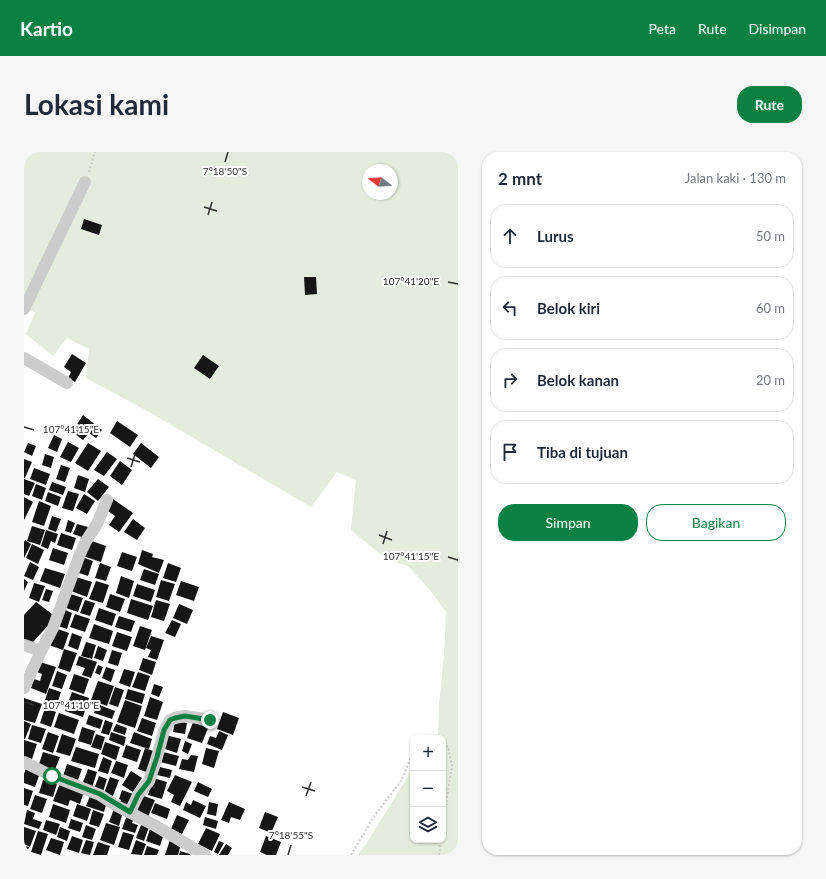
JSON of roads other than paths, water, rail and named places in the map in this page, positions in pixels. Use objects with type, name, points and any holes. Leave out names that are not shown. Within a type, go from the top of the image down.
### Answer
[{"type":"street","points":[[24,309],[85,182]]},
{"type":"street","points":[[24,358],[67,383]]},
{"type":"street","points":[[24,688],[53,628],[80,554],[97,524],[107,500]]},
{"type":"street","points":[[24,645],[41,652]]},
{"type":"street","points":[[130,812],[138,795],[149,781],[164,730],[170,720],[185,716],[210,720]]},
{"type":"street","points":[[24,762],[52,776],[100,794],[205,855]]}]
